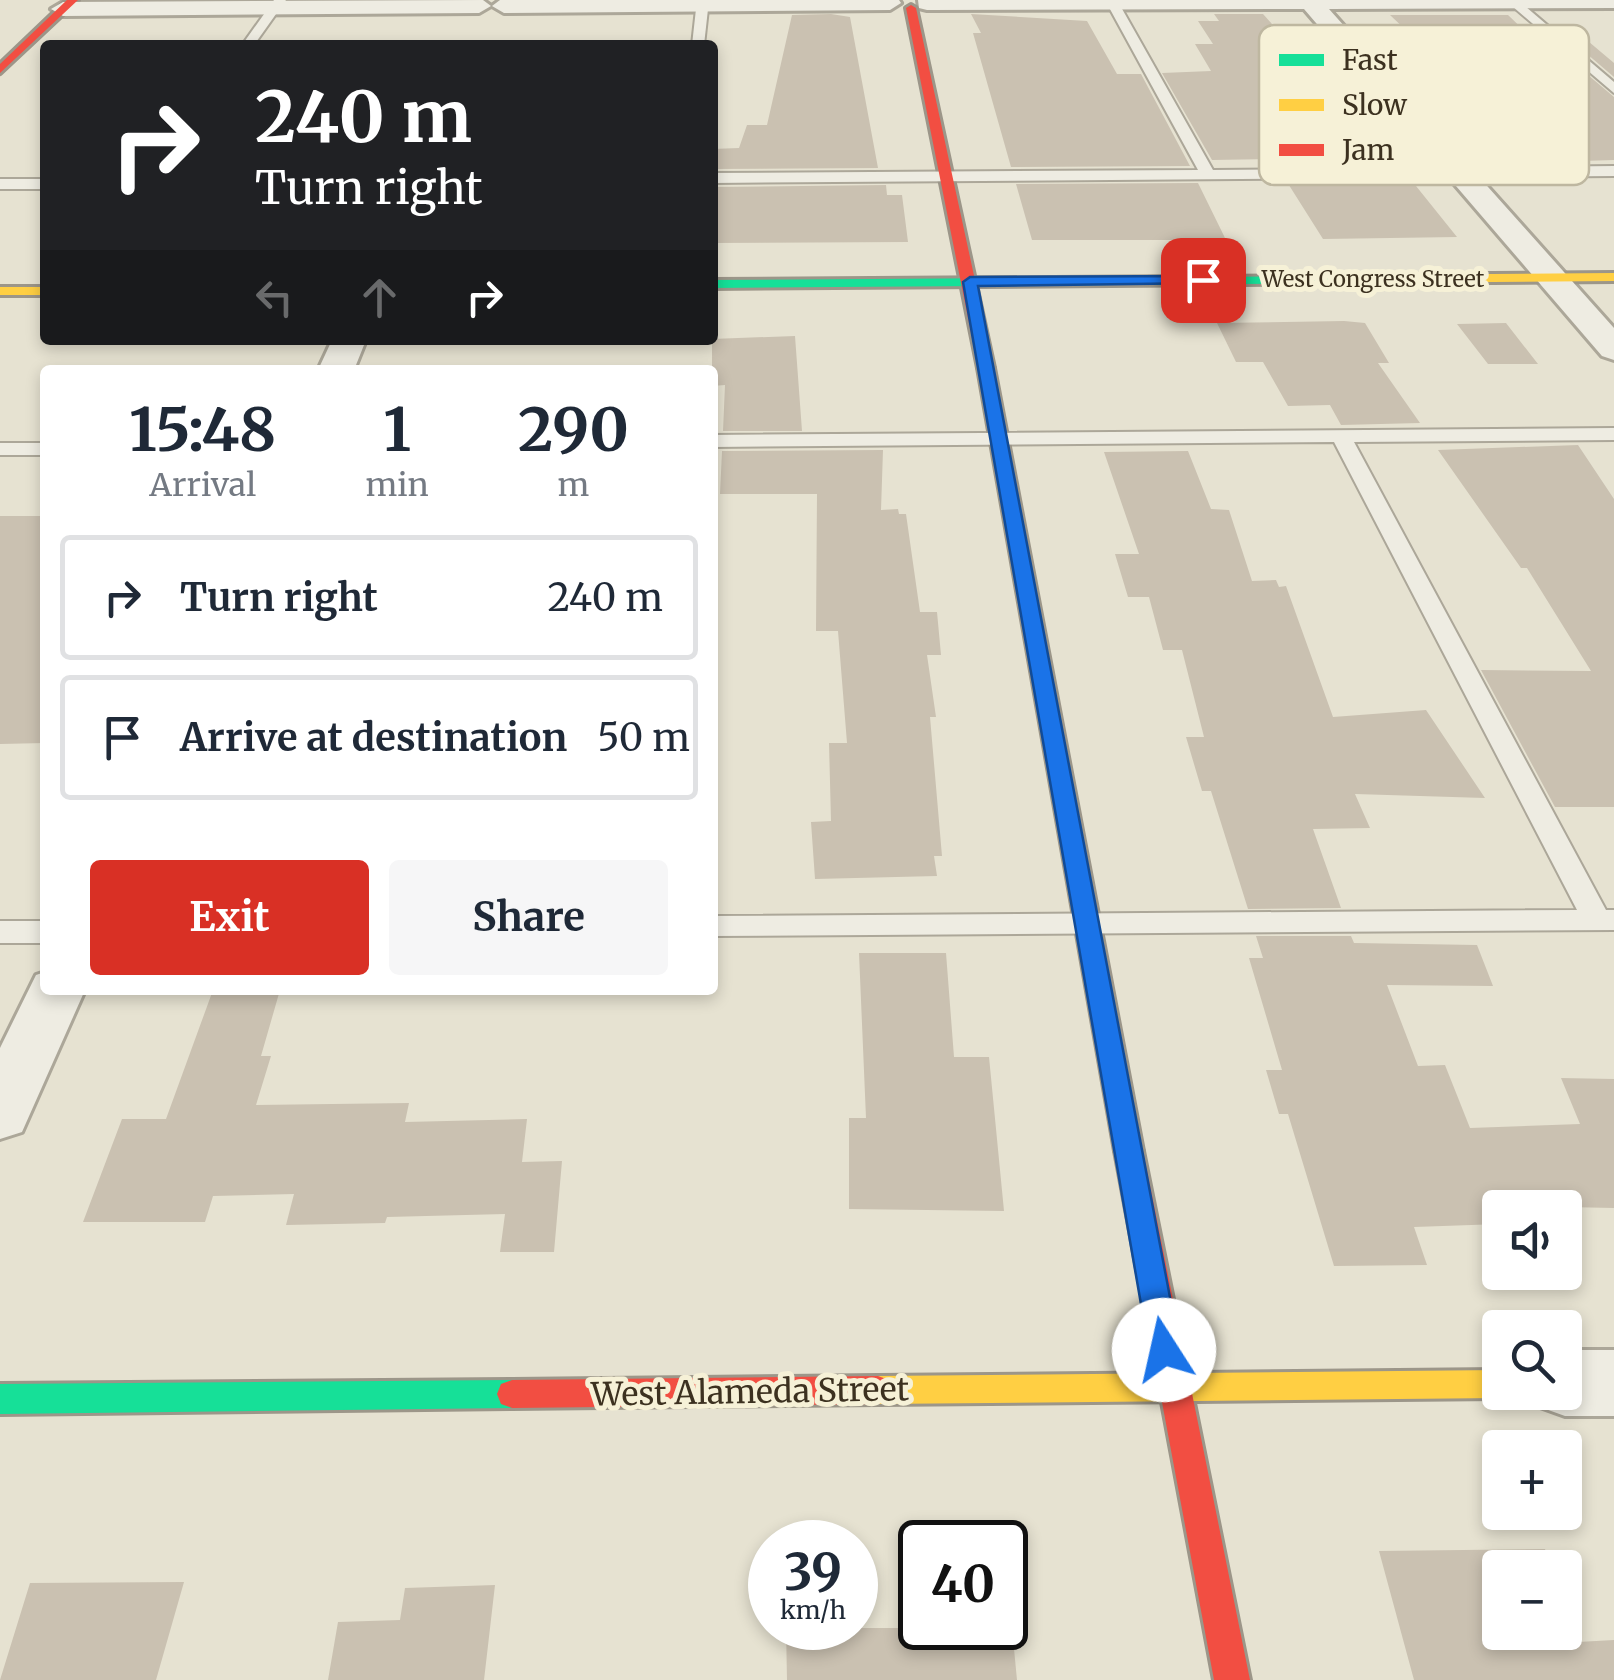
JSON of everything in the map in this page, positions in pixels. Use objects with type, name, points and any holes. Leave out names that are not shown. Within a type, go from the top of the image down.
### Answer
[{"type":"street","points":[[1309,1],[1331,25]]},
{"type":"street","points":[[0,70],[68,4],[278,3],[492,9],[703,2],[1614,1]]},
{"type":"street","points":[[909,3],[970,282],[1172,1388],[1232,1680]]},
{"type":"street","points":[[1472,185],[1614,349]]},
{"type":"street","name":"West Congress Street","points":[[718,284],[1614,277]]},
{"type":"street","points":[[0,291],[40,290]]},
{"type":"street","points":[[0,1114],[54,995]]},
{"type":"street","points":[[1582,1384],[1614,1383]]},
{"type":"street","name":"West Alameda Street","points":[[0,1400],[1482,1384]]},
{"type":"lane","points":[[1511,0],[1540,25]]},
{"type":"lane","points":[[1112,1],[1208,174]]},
{"type":"lane","points":[[699,40],[703,2]]},
{"type":"lane","points":[[252,40],[278,3]]},
{"type":"lane","points":[[1589,67],[1614,89]]},
{"type":"lane","points":[[1589,171],[1614,171]]},
{"type":"lane","points":[[718,178],[1259,174]]},
{"type":"lane","points":[[0,184],[40,184]]},
{"type":"lane","points":[[718,441],[1614,434]]},
{"type":"lane","points":[[718,926],[1605,920],[1341,436]]},
{"type":"lane","points":[[0,450],[40,449]]},
{"type":"lane","points":[[0,932],[40,932]]},
{"type":"building","points":[[971,14],[1087,21],[1117,74],[1141,74],[1190,166],[1011,167],[973,33],[981,33]]},
{"type":"building","points":[[1214,14],[1263,14],[1273,25],[1259,25],[1259,159],[1212,160],[1162,73],[1211,71],[1195,44],[1213,44],[1198,21],[1219,21]]},
{"type":"building","points":[[792,15],[850,17],[878,168],[718,169],[718,149],[739,148],[747,125],[767,125]]},
{"type":"building","points":[[1390,15],[1508,15],[1518,25],[1401,25]]},
{"type":"building","points":[[1589,42],[1614,63],[1614,77],[1589,56]]},
{"type":"building","points":[[1589,76],[1614,97],[1614,160],[1589,161]]},
{"type":"building","points":[[1198,183],[1226,240],[1032,240],[1016,184]]},
{"type":"building","points":[[886,185],[887,195],[902,195],[908,242],[718,243],[718,187]]},
{"type":"building","points":[[1289,185],[1415,185],[1457,237],[1323,239]]},
{"type":"building","points":[[1217,323],[1365,323],[1389,363],[1378,363],[1420,423],[1341,425],[1330,405],[1288,406],[1263,362],[1236,362]]},
{"type":"building","points":[[1506,323],[1538,364],[1488,364],[1457,324]]},
{"type":"building","points":[[795,336],[802,431],[723,431],[725,385],[718,386],[718,365],[712,365],[712,345],[718,345],[718,339]]},
{"type":"building","points":[[1578,445],[1614,499],[1614,807],[1555,807],[1481,670],[1591,671],[1527,568],[1521,568],[1438,450]]},
{"type":"building","points":[[883,450],[881,510],[898,509],[899,514],[906,514],[920,612],[937,612],[941,655],[927,655],[936,717],[930,717],[942,856],[934,856],[937,876],[815,879],[811,822],[831,821],[829,743],[847,743],[838,631],[816,631],[817,494],[720,494],[722,451]]},
{"type":"building","points":[[1188,451],[1211,509],[1229,510],[1252,581],[1276,580],[1279,587],[1286,586],[1333,717],[1426,710],[1485,798],[1355,794],[1370,828],[1313,829],[1341,908],[1248,909],[1211,791],[1202,791],[1186,737],[1204,737],[1182,650],[1163,650],[1149,597],[1128,597],[1115,554],[1139,554],[1104,452]]},
{"type":"building","points":[[0,516],[40,516],[40,743],[0,744]]},
{"type":"building","points":[[1256,936],[1351,936],[1354,943],[1477,945],[1493,986],[1387,985],[1418,1066],[1445,1065],[1470,1128],[1580,1124],[1561,1078],[1614,1079],[1614,1208],[1582,1207],[1582,1190],[1482,1190],[1482,1225],[1414,1227],[1427,1265],[1334,1266],[1288,1114],[1279,1114],[1266,1070],[1282,1070],[1249,958],[1263,958]]},
{"type":"building","points":[[859,953],[946,953],[954,1057],[989,1057],[1004,1211],[849,1209],[849,1118],[866,1118]]},
{"type":"building","points":[[211,995],[279,995],[261,1056],[271,1056],[256,1105],[409,1103],[405,1122],[527,1119],[522,1162],[562,1161],[554,1252],[500,1252],[505,1214],[286,1225],[294,1194],[213,1196],[205,1222],[83,1222],[122,1119],[166,1119]]},
{"type":"building","points":[[1545,1549],[1482,1550],[1482,1650],[1582,1650],[1582,1642],[1614,1640],[1614,1680],[1414,1680],[1379,1551]]},
{"type":"building","points":[[184,1582],[156,1680],[0,1680],[30,1583]]},
{"type":"building","points":[[495,1585],[484,1680],[328,1680],[338,1622],[400,1620],[405,1588]]},
{"type":"building","points":[[878,1628],[898,1628],[898,1650],[1014,1650],[1017,1680],[787,1680],[786,1650],[878,1650]]},
{"type":"traffic: fast","points":[[718,284],[1358,279]]},
{"type":"traffic: fast","points":[[0,1399],[512,1394]]},
{"type":"traffic: slow","points":[[1358,279],[1614,277]]},
{"type":"traffic: slow","points":[[0,291],[40,291]]},
{"type":"traffic: slow","points":[[986,368],[1129,1151]]},
{"type":"traffic: slow","points":[[878,1390],[1482,1384]]},
{"type":"traffic: jam","points":[[0,70],[73,0]]},
{"type":"traffic: jam","points":[[911,8],[986,368]]},
{"type":"traffic: jam","points":[[1129,1151],[1232,1680]]},
{"type":"traffic: jam","points":[[512,1394],[878,1390]]},
{"type":"route","points":[[1164,1350],[970,282],[1203,280]]}]
